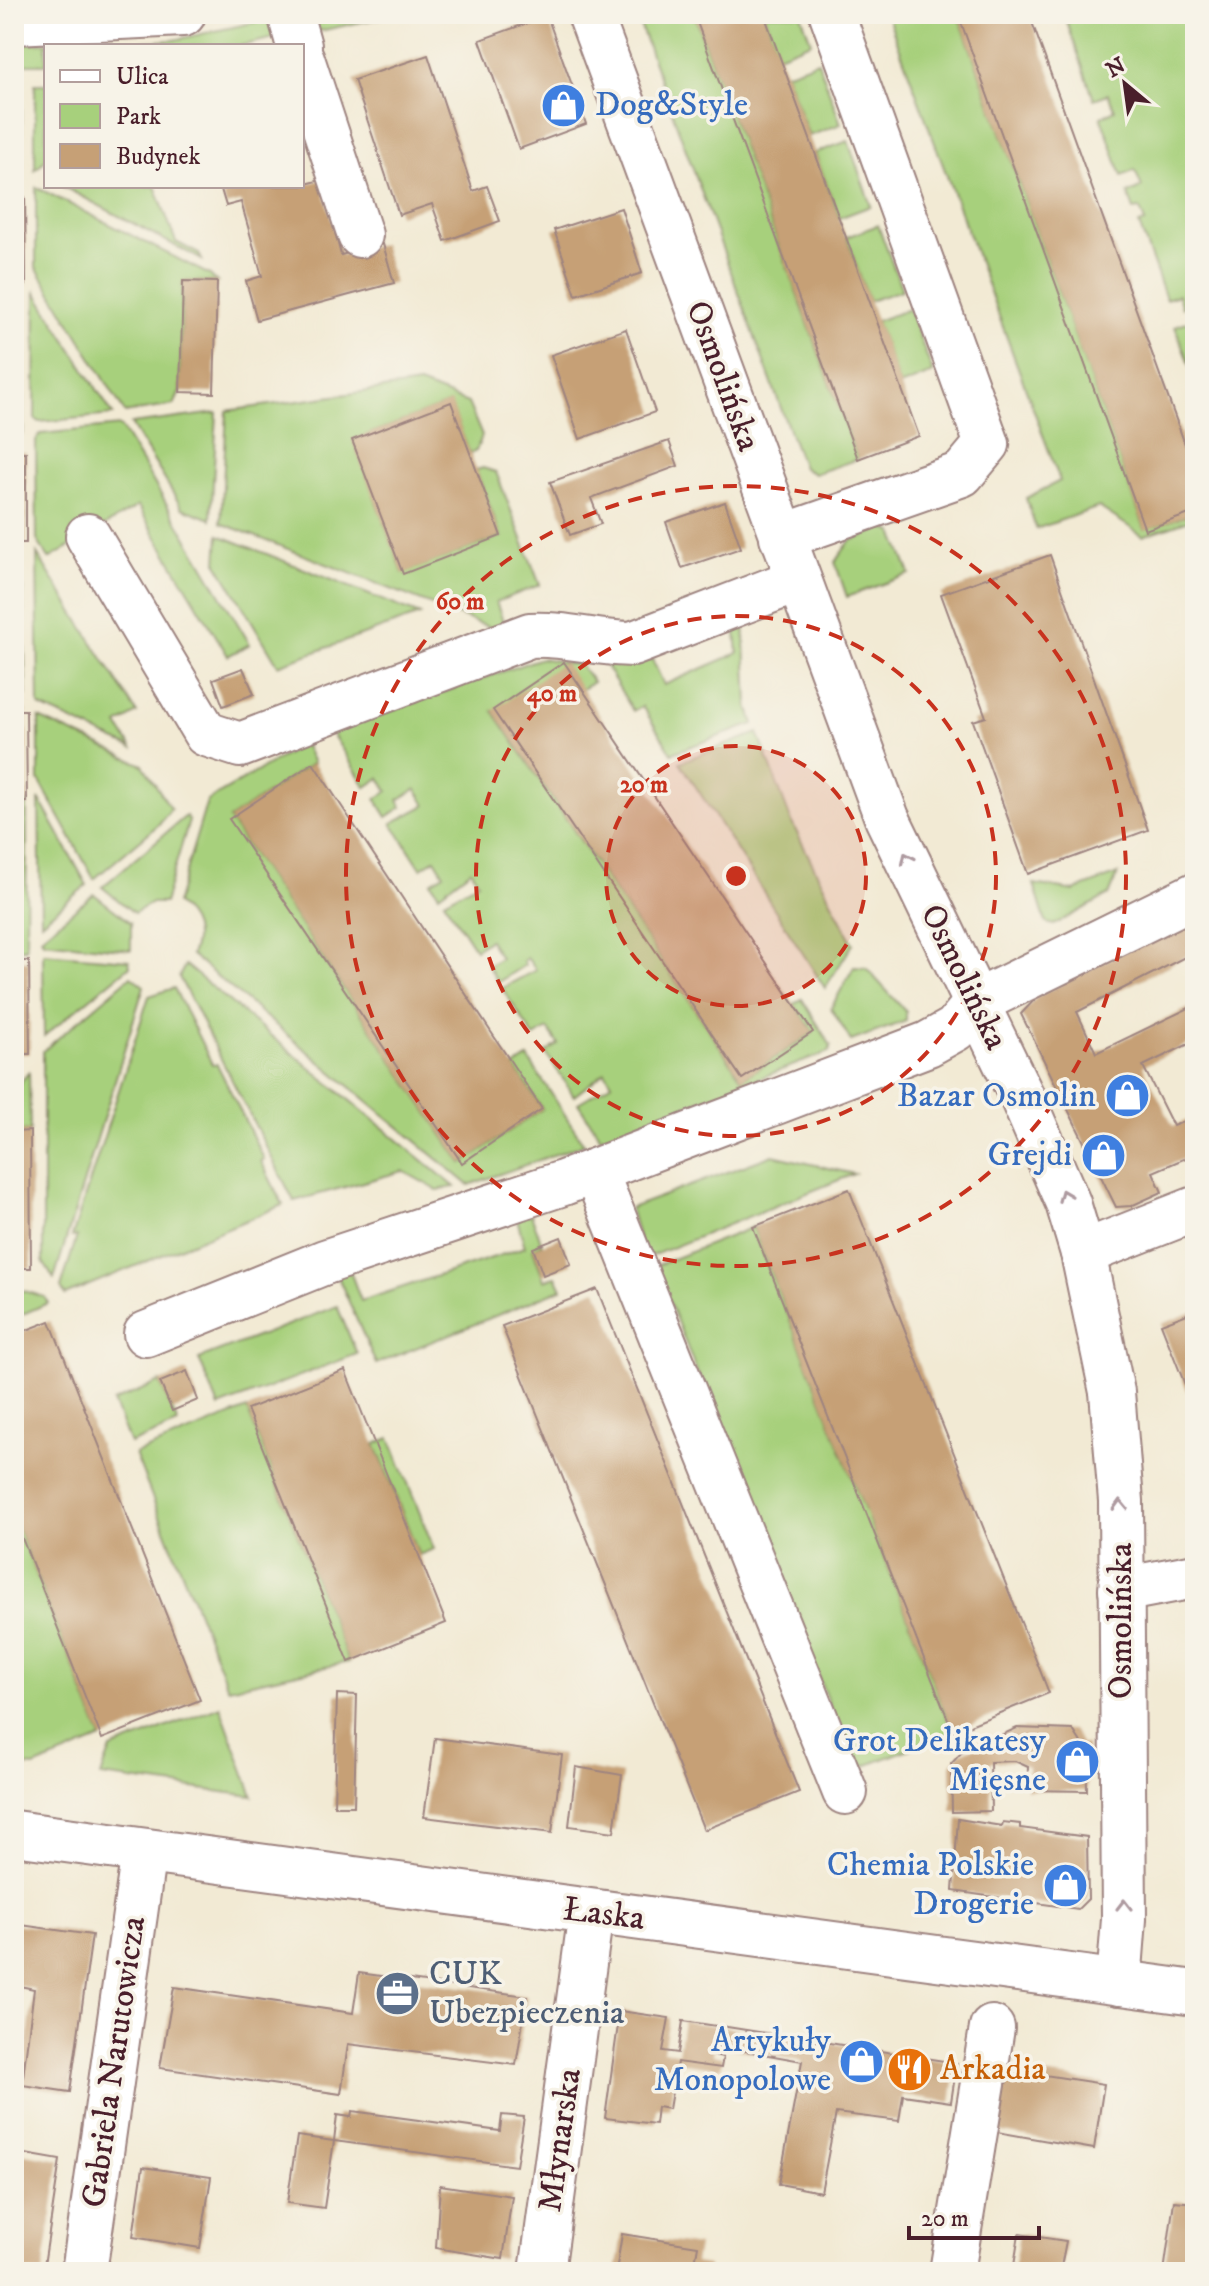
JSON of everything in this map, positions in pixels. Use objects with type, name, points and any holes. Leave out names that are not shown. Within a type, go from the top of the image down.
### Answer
[{"type":"street","points":[[14,22],[180,14]]},
{"type":"street","points":[[290,14],[298,44]]},
{"type":"street","name":"Osmolińska","points":[[590,14],[887,818],[977,1002],[1068,1203],[1083,1253],[1112,1392],[1121,1501],[1124,1919],[1119,1983]]},
{"type":"street","points":[[782,537],[962,474],[987,444],[832,14]]},
{"type":"street","points":[[304,65],[360,235]]},
{"type":"street","points":[[88,536],[206,734],[240,745],[530,635],[552,634],[602,644],[632,644],[798,580]]},
{"type":"street","points":[[146,1334],[325,1262],[595,1171],[928,1044],[955,1029],[977,1002],[1195,895]]},
{"type":"street","points":[[595,1171],[845,1792]]},
{"type":"street","points":[[1083,1253],[1195,1209]]},
{"type":"street","points":[[1121,1590],[1195,1576]]},
{"type":"street","name":"Łaska","points":[[14,1833],[1195,1993]]},
{"type":"street","name":"Gabriela Narutowicza","points":[[84,2272],[144,1851]]},
{"type":"street","name":"Młynarska","points":[[542,2272],[591,1912]]},
{"type":"street","points":[[952,2272],[992,2028]]},
{"type":"green space","points":[[302,14],[398,14],[306,34]]},
{"type":"green space","points":[[636,14],[694,14],[858,459],[814,474],[803,468]]},
{"type":"green space","points":[[764,14],[801,14],[811,42],[778,55]]},
{"type":"green space","points":[[887,14],[958,14],[1145,529],[1195,512],[1195,518],[1143,536],[1099,507],[1036,529],[1026,498],[1060,481]]},
{"type":"green space","points":[[1064,14],[1195,14],[1195,309],[1189,311],[1187,305],[1182,308],[1178,295],[1166,299],[1139,224],[1145,222],[1140,209],[1134,210],[1128,194],[1142,187],[1135,170],[1122,176],[1101,117],[1115,110],[1108,94],[1094,99]]},
{"type":"green space","points":[[279,17],[283,36],[249,44],[142,44]]},
{"type":"green space","points":[[99,40],[104,44],[44,44],[44,64],[14,64],[14,44]]},
{"type":"green space","points":[[818,61],[841,124],[809,136],[785,73]]},
{"type":"green space","points":[[14,84],[21,84],[22,175],[14,175]]},
{"type":"green space","points":[[35,84],[44,84],[44,161],[35,170]]},
{"type":"green space","points":[[848,141],[871,206],[839,218],[815,153]]},
{"type":"green space","points":[[36,187],[210,275],[217,282],[183,281],[180,392],[174,405],[125,413],[36,267]]},
{"type":"green space","points":[[66,188],[156,188],[176,242],[199,254],[202,260]]},
{"type":"green space","points":[[878,225],[902,290],[869,301],[846,237]]},
{"type":"green space","points":[[14,285],[22,285],[23,434],[14,434]]},
{"type":"green space","points":[[36,292],[113,415],[40,422],[35,419]]},
{"type":"green space","points":[[909,309],[933,373],[900,386],[876,321]]},
{"type":"green space","points":[[1195,319],[1195,381],[1175,326]]},
{"type":"green space","points":[[419,384],[468,403],[482,436],[476,451],[470,454],[450,403],[353,440],[403,573],[501,536],[476,470],[483,468],[496,472],[540,585],[496,602],[505,627],[496,630],[221,523],[227,411]]},
{"type":"green space","points":[[217,413],[211,519],[182,508],[131,424]]},
{"type":"green space","points":[[120,426],[250,644],[228,656],[138,506],[49,559],[37,540],[36,440],[41,434]]},
{"type":"green space","points":[[884,528],[893,532],[910,574],[847,597],[835,562],[850,541]]},
{"type":"green space","points":[[219,535],[420,615],[278,665],[217,563]]},
{"type":"green space","points":[[14,548],[21,548],[26,695],[14,695]]},
{"type":"green space","points":[[37,554],[137,713],[118,725],[132,748],[39,706]]},
{"type":"green space","points":[[744,619],[748,705],[754,724],[672,753],[642,706],[633,711],[606,666],[652,659],[664,685],[738,653],[735,623]]},
{"type":"green space","points":[[541,658],[580,665],[593,682],[582,689],[493,711],[742,1079],[813,1032],[794,1004],[802,999],[831,1046],[829,1052],[601,1138],[578,1103],[612,1083],[605,1072],[574,1096],[546,1053],[558,1044],[548,1029],[534,1037],[502,988],[536,970],[527,958],[523,961],[525,965],[498,982],[488,966],[500,958],[489,940],[475,949],[444,901],[478,882],[471,870],[439,894],[431,882],[444,874],[435,859],[421,868],[392,823],[426,805],[416,789],[398,800],[402,807],[387,817],[376,799],[388,791],[380,778],[366,787],[331,732]]},
{"type":"green space","points":[[39,718],[143,765],[171,809],[158,825],[94,879],[39,780]]},
{"type":"green space","points":[[758,733],[792,823],[853,944],[825,988],[680,762]]},
{"type":"green space","points":[[304,744],[313,763],[229,819],[462,1163],[542,1109],[514,1067],[528,1058],[584,1144],[469,1185],[191,955],[194,927],[176,904],[207,801]]},
{"type":"green space","points":[[39,799],[87,885],[41,922]]},
{"type":"green space","points":[[14,802],[27,802],[26,948],[14,948]]},
{"type":"green space","points":[[186,816],[189,821],[164,903],[152,903],[134,913],[102,887]]},
{"type":"green space","points":[[1118,874],[1109,895],[1054,925],[1046,923],[1034,884],[1074,891]]},
{"type":"green space","points":[[94,894],[131,923],[131,950],[43,941],[41,937]]},
{"type":"green space","points":[[43,953],[129,960],[130,966],[44,1036]]},
{"type":"green space","points":[[185,965],[455,1187],[437,1190],[403,1171],[294,1201],[179,977]]},
{"type":"green space","points":[[854,967],[866,968],[906,1012],[906,1021],[851,1041],[831,1008]]},
{"type":"green space","points":[[131,976],[144,986],[54,1279],[43,1262],[43,1051]]},
{"type":"green space","points":[[174,988],[212,1064],[217,1064],[283,1205],[65,1295],[61,1288],[77,1236],[72,1237],[149,996]]},
{"type":"green space","points":[[29,1072],[30,1131],[14,1131],[14,1090]]},
{"type":"green space","points":[[773,1155],[854,1174],[644,1259],[630,1208]]},
{"type":"green space","points":[[531,1214],[542,1244],[533,1249],[544,1280],[556,1276],[562,1289],[376,1364],[335,1270],[350,1271],[361,1301],[525,1247],[517,1219]]},
{"type":"green space","points":[[753,1227],[953,1732],[855,1770],[655,1266]]},
{"type":"green space","points":[[14,1288],[45,1297],[48,1303],[14,1318]]},
{"type":"green space","points":[[337,1306],[357,1354],[219,1407],[199,1359]]},
{"type":"green space","points":[[160,1382],[178,1424],[130,1444],[113,1402]]},
{"type":"green space","points":[[247,1409],[349,1662],[228,1688],[135,1454]]},
{"type":"green space","points":[[390,1438],[434,1549],[419,1555],[375,1444]]},
{"type":"green space","points":[[14,1518],[102,1739],[34,1767],[14,1765]]},
{"type":"green space","points":[[220,1706],[253,1796],[101,1776],[111,1749]]},
{"type":"building","points":[[694,14],[764,14],[919,436],[858,459]]},
{"type":"building","points":[[958,14],[1029,14],[1195,472],[1195,512],[1145,530]]},
{"type":"building","points":[[547,16],[586,124],[519,149],[480,40]]},
{"type":"building","points":[[428,55],[473,191],[487,186],[500,221],[445,241],[432,204],[399,215],[354,80]]},
{"type":"building","points":[[304,176],[306,184],[321,180],[341,255],[383,244],[394,283],[257,320],[246,281],[262,276],[241,202],[226,206],[221,188],[304,188]]},
{"type":"building","points":[[14,197],[25,197],[26,285],[14,285]]},
{"type":"building","points":[[621,208],[642,273],[576,295],[554,230]]},
{"type":"building","points":[[183,281],[217,282],[214,393],[180,392]]},
{"type":"building","points":[[626,329],[655,412],[580,439],[551,355]]},
{"type":"building","points":[[451,402],[501,536],[403,574],[352,440]]},
{"type":"building","points":[[669,441],[678,466],[591,498],[601,524],[570,535],[550,482]]},
{"type":"building","points":[[14,452],[26,452],[26,543],[14,543]]},
{"type":"building","points":[[725,502],[741,548],[682,568],[666,522]]},
{"type":"building","points":[[1050,555],[1148,830],[1028,874],[973,721],[986,717],[941,594]]},
{"type":"building","points":[[564,662],[813,1032],[742,1079],[493,710]]},
{"type":"building","points":[[243,668],[254,694],[223,706],[213,679]]},
{"type":"building","points":[[14,710],[26,710],[27,802],[14,802]]},
{"type":"building","points":[[313,763],[542,1109],[462,1163],[229,819]]},
{"type":"building","name":"Bazar Osmolin","points":[[1195,915],[1195,952],[1077,1012],[1096,1053],[1195,1005],[1195,1041],[1143,1066],[1173,1126],[1195,1117],[1195,1154],[1153,1172],[1162,1192],[1131,1206],[1116,1207],[1021,1014],[1038,996]]},
{"type":"building","points":[[14,961],[29,961],[30,1054],[14,1054]]},
{"type":"building","points":[[30,1131],[31,1268],[14,1268],[14,1132]]},
{"type":"building","points":[[849,1189],[1049,1693],[953,1732],[753,1227]]},
{"type":"building","points":[[561,1237],[571,1264],[543,1275],[533,1248]]},
{"type":"building","points":[[597,1289],[799,1792],[704,1830],[502,1326]]},
{"type":"building","points":[[1195,1311],[1195,1410],[1161,1324]]},
{"type":"building","points":[[50,1321],[200,1700],[102,1739],[14,1518],[14,1335]]},
{"type":"building","points":[[345,1370],[446,1623],[349,1662],[247,1409]]},
{"type":"building","points":[[187,1371],[198,1400],[172,1411],[160,1382]]},
{"type":"building","points":[[337,1694],[357,1695],[354,1806],[334,1806]]},
{"type":"building","points":[[1017,1728],[1073,1730],[1082,1744],[1086,1744],[1087,1791],[1027,1790],[1028,1767],[1015,1761],[990,1762],[991,1811],[952,1812],[951,1764],[961,1753]]},
{"type":"building","points":[[435,1738],[562,1755],[552,1833],[424,1817]]},
{"type":"building","points":[[576,1767],[622,1775],[614,1832],[569,1826]]},
{"type":"building","points":[[958,1819],[1002,1826],[1003,1822],[1020,1824],[1020,1828],[1087,1837],[1088,1899],[1078,1909],[953,1891]]},
{"type":"building","points":[[14,1924],[92,1935],[70,2092],[22,2085],[34,1989],[20,1986],[18,2008],[14,2008]]},
{"type":"building","points":[[359,1973],[527,1996],[516,2065],[348,2044],[341,2094],[160,2068],[174,1987],[353,2013]]},
{"type":"building","points":[[620,2011],[669,2018],[663,2051],[678,2053],[683,2021],[717,2026],[713,2055],[723,2057],[721,2068],[677,2062],[669,2109],[657,2107],[655,2124],[605,2118]]},
{"type":"building","points":[[721,2026],[957,2063],[951,2102],[903,2095],[899,2121],[836,2113],[821,2192],[779,2184],[802,2061],[718,2046]]},
{"type":"building","points":[[1006,2069],[1104,2084],[1094,2149],[997,2132]]},
{"type":"building","points":[[352,2111],[500,2131],[502,2115],[524,2117],[516,2166],[334,2141],[337,2115],[351,2117]]},
{"type":"building","points":[[297,2136],[334,2141],[324,2208],[287,2203]]},
{"type":"building","points":[[14,2152],[60,2160],[43,2272],[14,2272]]},
{"type":"building","points":[[143,2167],[211,2177],[200,2248],[133,2237]]},
{"type":"building","points":[[440,2185],[512,2196],[503,2259],[436,2248]]},
{"type":"building","points":[[1174,2201],[1195,2203],[1195,2272],[1164,2272]]},
{"type":"building","points":[[622,2234],[698,2246],[695,2263],[708,2265],[708,2272],[616,2272]]},
{"type":"building","points":[[1019,2234],[1066,2241],[1060,2272],[1013,2272]]},
{"type":"place","name":"Dog&Style","points":[[564,105]]},
{"type":"place","name":"Bazar Osmolin","points":[[1127,1096]]},
{"type":"place","name":"Grejdi","points":[[1103,1155]]},
{"type":"place","name":"Grot Delikatesy Mięsne","points":[[1077,1761]]},
{"type":"place","name":"Chemia Polskie Drogerie","points":[[1065,1885]]},
{"type":"place","name":"CUK Ubezpieczenia","points":[[398,1994]]},
{"type":"place","name":"Artykuły Monopolowe","points":[[862,2061]]},
{"type":"place","name":"Arkadia","points":[[909,2069]]}]
